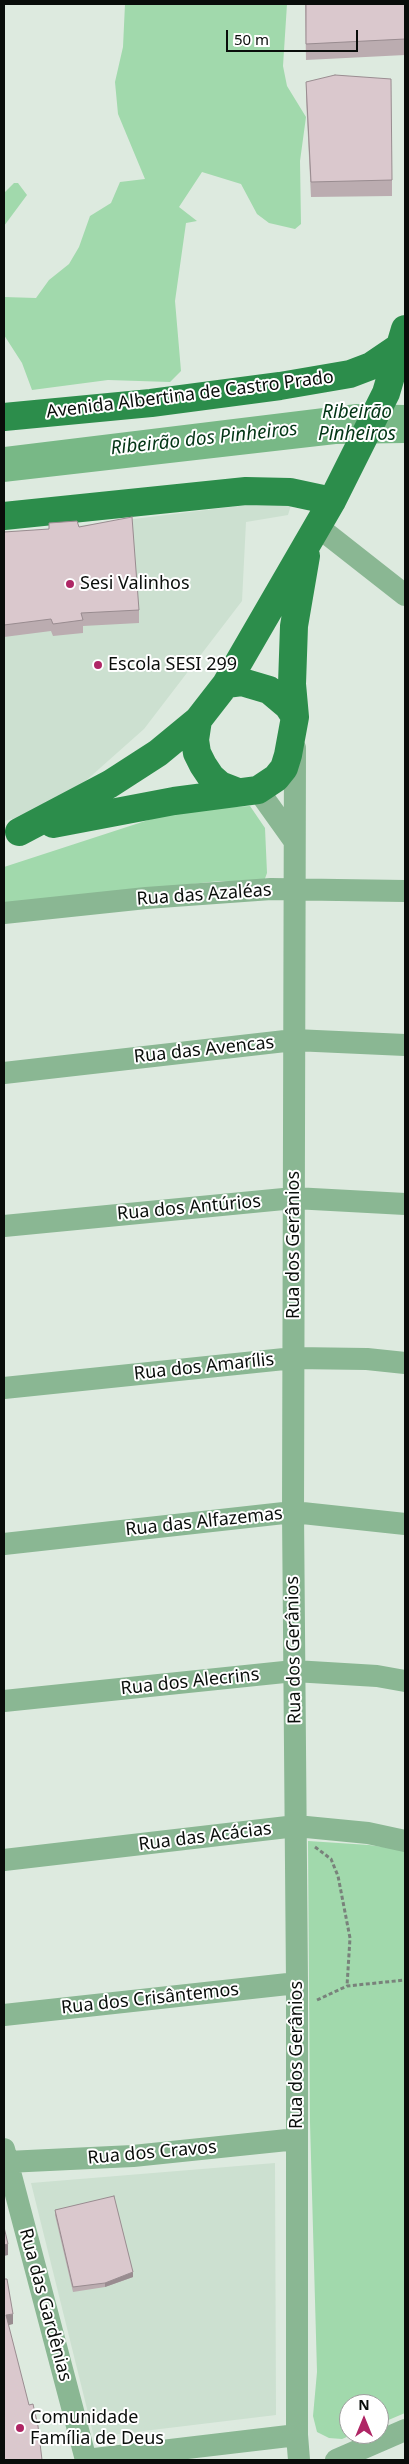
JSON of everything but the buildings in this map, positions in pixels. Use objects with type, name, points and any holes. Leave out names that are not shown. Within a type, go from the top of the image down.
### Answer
[{"type":"main road","name":"Avenida Albertina de Castro Prado","points":[[4,418],[151,403],[280,386],[350,374],[370,366],[397,365]]},
{"type":"main road","points":[[11,834],[110,784],[158,753],[198,720],[226,684],[332,501],[361,446],[397,365]]},
{"type":"main road","points":[[4,516],[246,491],[290,492],[332,501]]},
{"type":"main road","points":[[11,834],[120,810],[248,791],[276,778],[284,768],[295,716],[292,684],[294,626],[313,531]]},
{"type":"main road","points":[[226,684],[242,682],[269,690],[288,706],[295,716]]},
{"type":"main road","points":[[198,720],[195,740],[197,753],[211,777],[220,785],[248,791]]},
{"type":"street","points":[[313,531],[405,595]]},
{"type":"street","name":"Rua dos Gerânios","points":[[295,716],[293,839],[295,889],[293,1512],[297,1983],[297,2435],[299,2460]]},
{"type":"street","points":[[248,791],[293,839]]},
{"type":"street","name":"Rua das Azaléas","points":[[4,913],[146,898],[295,889],[405,890]]},
{"type":"street","name":"Rua das Avencas","points":[[4,1073],[294,1040],[405,1045]]},
{"type":"street","name":"Rua dos Antúrios","points":[[4,1226],[294,1198],[405,1204]]},
{"type":"street","name":"Rua dos Amarílis","points":[[4,1388],[294,1358],[367,1359],[405,1363]]},
{"type":"street","name":"Rua das Alfazemas","points":[[4,1544],[293,1512],[405,1524]]},
{"type":"street","name":"Rua dos Alecrins","points":[[4,1701],[294,1671],[377,1676],[405,1681]]},
{"type":"street","name":"Rua das Acácias","points":[[4,1860],[296,1826],[368,1833],[405,1841]]},
{"type":"street","name":"Rua dos Crisântemos","points":[[4,2015],[297,1983]]},
{"type":"street","name":"Rua dos Cravos","points":[[6,2155],[134,2156],[297,2139]]},
{"type":"street","name":"Rua das Gardênias","points":[[6,2155],[86,2460]]},
{"type":"street","points":[[336,2460],[405,2430]]},
{"type":"street","points":[[86,2460],[297,2435]]},
{"type":"path","points":[[296,1826],[308,1841],[331,1859],[338,1876],[350,1938],[346,1986]]},
{"type":"path","points":[[297,2009],[346,1986],[405,1980]]},
{"type":"shaded area","points":[[125,4],[287,4],[283,66],[287,86],[306,117],[300,161],[301,224],[295,229],[269,223],[257,214],[241,184],[202,172],[179,207],[197,221],[186,223],[175,301],[181,371],[170,382],[108,380],[32,390],[22,363],[4,335],[4,297],[36,298],[49,280],[69,264],[79,247],[90,216],[111,203],[120,182],[145,179],[118,114],[115,82],[123,47]]},
{"type":"shaded area","points":[[14,183],[18,183],[27,195],[4,226],[4,193]]},
{"type":"shaded area","name":"Escola SESI 299","points":[[279,501],[292,502],[288,515],[246,522],[242,601],[144,729],[54,809],[4,821],[4,535]]},
{"type":"shaded area","points":[[250,806],[265,828],[267,873],[263,884],[219,881],[4,905],[4,867],[179,810]]},
{"type":"shaded area","points":[[308,1841],[369,1845],[405,1850],[405,2413],[389,2420],[389,2394],[339,2394],[339,2439],[329,2438],[317,2432],[313,2416],[317,2372],[310,2122]]},
{"type":"shaded area","points":[[275,2163],[276,2415],[94,2437],[31,2183]]},
{"type":"water","name":"Ribeirão Pinheiros","points":[[356,404],[405,405],[405,443],[336,444],[4,482],[4,447]]},
{"type":"place","name":"Sesi Valinhos","points":[[70,584]]},
{"type":"place","name":"Escola SESI 299","points":[[98,665]]},
{"type":"place","name":"Comunidade Família de Deus","points":[[20,2428]]},
{"type":"water label","name":"Ribeirão dos Pinheiros","points":[[204,439]]}]
